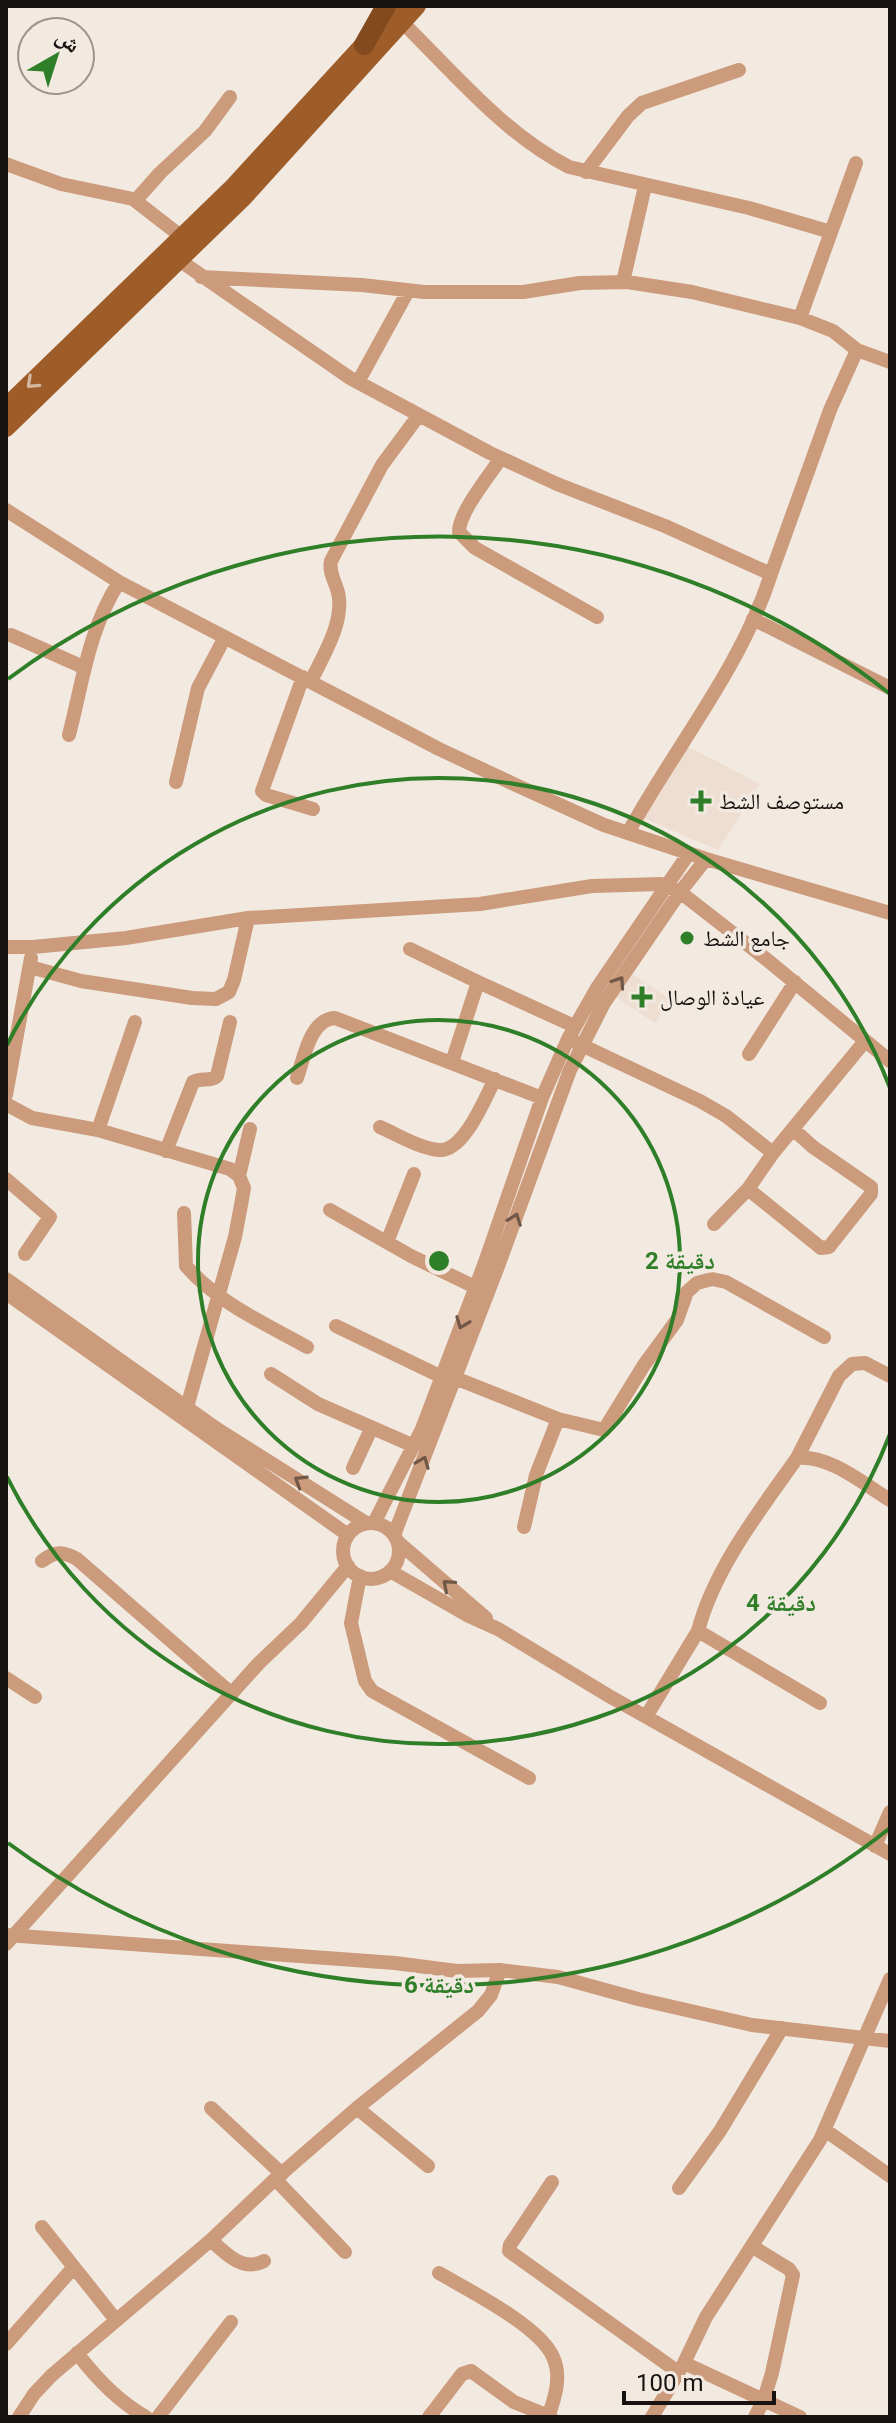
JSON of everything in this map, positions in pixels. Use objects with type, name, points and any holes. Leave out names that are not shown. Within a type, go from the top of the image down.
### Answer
[{"type":"highway","points":[[364,45],[386,6]]},
{"type":"main road","points":[[6,407],[263,157],[364,45],[400,14],[417,6]]},
{"type":"main road","points":[[6,428],[244,197],[400,14]]},
{"type":"street","points":[[400,14],[517,131],[557,161],[586,172],[749,208],[831,232]]},
{"type":"street","points":[[586,172],[628,116],[642,103],[739,70]]},
{"type":"street","points":[[136,200],[205,131],[230,97]]},
{"type":"street","points":[[800,318],[856,163]]},
{"type":"street","points":[[6,164],[84,190],[136,200],[182,237]]},
{"type":"street","points":[[623,282],[645,186]]},
{"type":"street","points":[[179,260],[358,382],[419,415],[557,484],[665,526],[771,574]]},
{"type":"street","points":[[201,277],[362,285],[408,291],[523,292],[580,283],[623,282],[692,292],[800,318],[833,331],[857,350],[890,362]]},
{"type":"street","points":[[358,382],[408,291]]},
{"type":"street","points":[[628,833],[726,673],[753,619],[830,410],[857,350]]},
{"type":"street","points":[[313,809],[266,795],[262,791],[307,679],[332,636],[340,599],[331,561],[382,465],[419,415]]},
{"type":"street","points":[[501,458],[466,512],[459,532],[475,548],[597,617]]},
{"type":"street","points":[[6,510],[119,582],[439,749],[604,825],[706,859],[890,913]]},
{"type":"street","points":[[69,735],[83,667],[96,627],[119,582]]},
{"type":"street","points":[[753,619],[890,688]]},
{"type":"street","points":[[11,635],[83,667]]},
{"type":"street","points":[[176,782],[198,688],[225,637]]},
{"type":"street","points":[[498,1629],[396,1538],[382,1525],[359,1525],[348,1535],[343,1551],[348,1566],[360,1576],[376,1578],[390,1571],[398,1558],[396,1538],[449,1378],[475,1287],[542,1098],[574,1037],[638,940],[665,885],[689,853]]},
{"type":"street","points":[[638,940],[706,859]]},
{"type":"street","points":[[6,947],[126,938],[248,918],[480,904],[592,886],[665,885],[680,892],[890,1061]]},
{"type":"street","points":[[30,967],[81,981],[216,999],[229,992],[234,980],[248,918]]},
{"type":"street","points":[[6,1095],[33,947]]},
{"type":"street","points":[[410,949],[700,1101],[726,1116],[773,1153]]},
{"type":"street","points":[[452,1062],[478,982]]},
{"type":"street","points":[[749,1054],[795,982]]},
{"type":"street","points":[[297,1078],[318,1025],[326,1019],[335,1018],[542,1098]]},
{"type":"street","points":[[98,1130],[135,1022]]},
{"type":"street","points":[[166,1151],[193,1082],[217,1076],[230,1022]]},
{"type":"street","points":[[370,1523],[449,1378],[565,1082],[574,1037]]},
{"type":"street","points":[[714,1224],[748,1189],[773,1153],[865,1041]]},
{"type":"street","points":[[380,1127],[419,1144],[441,1150],[450,1148],[464,1135],[495,1079]]},
{"type":"street","points":[[6,1104],[32,1118],[98,1130],[230,1169],[239,1176],[244,1188],[235,1237],[187,1407]]},
{"type":"street","points":[[239,1176],[250,1129]]},
{"type":"street","points":[[748,1189],[821,1248],[829,1247],[836,1241],[871,1194],[871,1187],[822,1154],[794,1130]]},
{"type":"street","points":[[387,1242],[414,1174]]},
{"type":"street","points":[[6,1179],[50,1217],[25,1254]]},
{"type":"street","points":[[330,1210],[475,1287]]},
{"type":"street","points":[[184,1213],[186,1266],[218,1297],[307,1347]]},
{"type":"street","points":[[6,1279],[225,1435],[370,1523]]},
{"type":"street","points":[[336,1326],[449,1378],[558,1419],[604,1430],[644,1365],[677,1320],[687,1292],[697,1283],[712,1279],[726,1282],[824,1337]]},
{"type":"street","points":[[6,1293],[348,1535]]},
{"type":"street","points":[[647,1715],[698,1631],[704,1607],[751,1523],[797,1458],[839,1376],[852,1364],[865,1363],[890,1376]]},
{"type":"street","points":[[271,1374],[318,1404],[414,1446]]},
{"type":"street","points":[[524,1527],[536,1475],[558,1419]]},
{"type":"street","points":[[353,1468],[371,1429]]},
{"type":"street","points":[[797,1458],[812,1456],[852,1475],[890,1500]]},
{"type":"street","points":[[42,1561],[50,1554],[61,1551],[77,1559],[232,1694]]},
{"type":"street","points":[[9,1938],[267,1655],[301,1623],[348,1566]]},
{"type":"street","points":[[390,1571],[498,1629],[890,1854]]},
{"type":"street","points":[[360,1576],[351,1623],[365,1681],[372,1691],[529,1778]]},
{"type":"street","points":[[698,1631],[820,1703]]},
{"type":"street","points":[[6,1678],[35,1697]]},
{"type":"street","points":[[875,1846],[890,1812]]},
{"type":"street","points":[[9,1938],[395,1963],[457,1971],[500,1970],[558,1977],[752,2025],[890,2041]]},
{"type":"street","points":[[19,2417],[34,2394],[77,2353],[211,2240],[278,2176],[357,2108],[478,2011],[491,1995],[500,1970]]},
{"type":"street","points":[[652,2417],[706,2317],[825,2130],[890,1979]]},
{"type":"street","points":[[679,2188],[720,2131],[782,2028]]},
{"type":"street","points":[[211,2108],[278,2176],[345,2252]]},
{"type":"street","points":[[357,2108],[428,2166]]},
{"type":"street","points":[[825,2130],[890,2176]]},
{"type":"street","points":[[552,2182],[509,2251],[681,2367],[764,2399],[800,2417]]},
{"type":"street","points":[[42,2227],[116,2320]]},
{"type":"street","points":[[211,2240],[242,2265],[253,2267],[264,2261]]},
{"type":"street","points":[[753,2247],[789,2269],[793,2275],[764,2399],[755,2417]]},
{"type":"street","points":[[6,2344],[74,2267]]},
{"type":"street","points":[[429,2417],[462,2374],[471,2371],[514,2402],[549,2416],[557,2381],[555,2359],[525,2326],[439,2273]]},
{"type":"street","points":[[168,2413],[231,2322]]},
{"type":"street","points":[[77,2353],[102,2381],[146,2417]]},
{"type":"shaded area","name":"مستوصف الشط","points":[[687,746],[760,784],[718,850],[643,818]]},
{"type":"shaded area","name":"عيادة الوصال","points":[[629,972],[671,1000],[655,1023],[613,995]]},
{"type":"place","name":"مستوصف الشط","points":[[701,801]]},
{"type":"place","name":"جامع الشط","points":[[687,938]]},
{"type":"place","name":"عيادة الوصال","points":[[642,997]]}]
